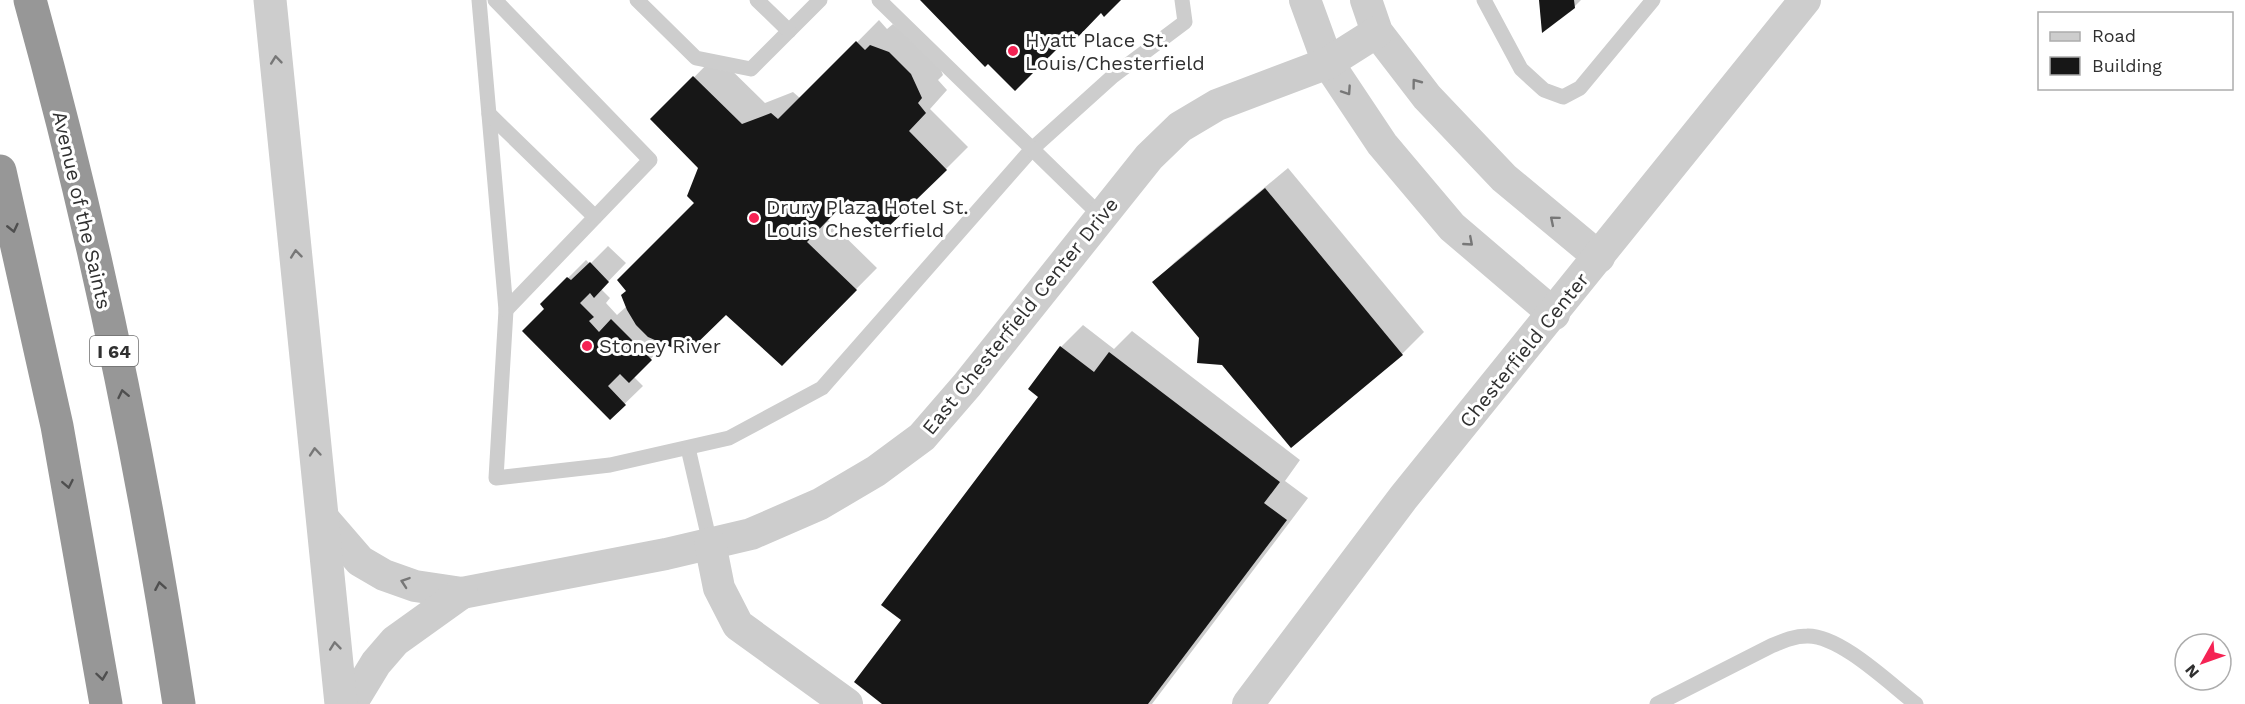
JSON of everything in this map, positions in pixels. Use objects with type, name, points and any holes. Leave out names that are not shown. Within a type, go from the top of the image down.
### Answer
[{"type":"highway","name":"Avenue of the Saints","points":[[30,0],[95,259],[144,494],[179,704]]},
{"type":"highway","points":[[0,171],[57,426],[106,704]]},
{"type":"highway","points":[[170,644],[195,704]]},
{"type":"street","points":[[270,0],[341,704]]},
{"type":"street","points":[[1305,0],[1328,63],[1383,144],[1452,227],[1554,314]]},
{"type":"street","points":[[1366,0],[1377,32],[1427,97],[1504,178],[1599,257]]},
{"type":"street","name":"Chesterfield Center","points":[[1248,704],[1403,498],[1554,314],[1805,0]]},
{"type":"street","name":"East Chesterfield Center Drive","points":[[322,518],[360,561],[384,575],[415,586],[462,593],[751,534],[820,504],[876,471],[922,437],[967,385],[1149,157],[1180,127],[1217,105],[1328,63],[1377,32]]},
{"type":"street","points":[[710,543],[719,588],[738,625],[847,704]]},
{"type":"street","name":"East Chesterfield Center Drive","points":[[351,704],[376,663],[395,641],[462,593]]},
{"type":"lane","points":[[479,0],[506,310],[496,478],[610,465],[729,438],[822,388],[1032,149],[1113,76],[1185,22],[1182,0]]},
{"type":"lane","points":[[495,0],[650,160],[506,310]]},
{"type":"lane","points":[[637,0],[696,57],[751,69],[820,0]]},
{"type":"lane","points":[[757,0],[789,31]]},
{"type":"lane","points":[[879,0],[1102,217]]},
{"type":"lane","points":[[1484,0],[1521,69],[1544,90],[1563,97],[1580,88],[1653,0]]},
{"type":"lane","points":[[489,114],[595,218]]},
{"type":"lane","points":[[688,448],[710,543]]},
{"type":"lane","points":[[1657,704],[1771,646],[1790,638],[1808,635],[1846,649],[1916,704]]},
{"type":"building","name":"Hyatt Place St. Louis/Chesterfield","points":[[920,0],[1121,0],[1104,17],[1101,13],[1076,39],[1071,35],[1015,91],[988,64],[985,67]]},
{"type":"building","points":[[1539,0],[1574,0],[1575,8],[1542,33]]},
{"type":"building","name":"Drury Plaza Hotel St. Louis Chesterfield","points":[[856,41],[865,50],[870,45],[889,52],[911,74],[922,98],[918,103],[926,113],[909,131],[947,170],[881,234],[848,199],[807,242],[857,290],[782,366],[726,315],[689,351],[679,341],[673,348],[648,337],[636,325],[627,310],[621,295],[626,291],[617,280],[694,203],[687,196],[698,168],[650,119],[693,76],[742,124],[771,113],[778,119]]},
{"type":"building","points":[[1265,188],[1403,355],[1291,448],[1222,365],[1197,363],[1199,338],[1152,282]]},
{"type":"building","name":"Stoney River","points":[[590,262],[609,282],[594,298],[590,293],[580,303],[594,317],[589,321],[599,332],[611,319],[652,360],[629,383],[620,374],[608,386],[626,405],[610,420],[522,331],[544,309],[540,304],[567,277],[571,280]]},
{"type":"building","points":[[1060,346],[1094,372],[1109,352],[1280,482],[1264,503],[1287,520],[1148,704],[882,704],[854,682],[901,620],[881,605],[1038,397],[1028,389]]},
{"type":"place","name":"Hyatt Place St. Louis/Chesterfield","points":[[1013,51]]},
{"type":"place","name":"Drury Plaza Hotel St. Louis Chesterfield","points":[[754,218]]},
{"type":"place","name":"Stoney River","points":[[587,346]]}]
